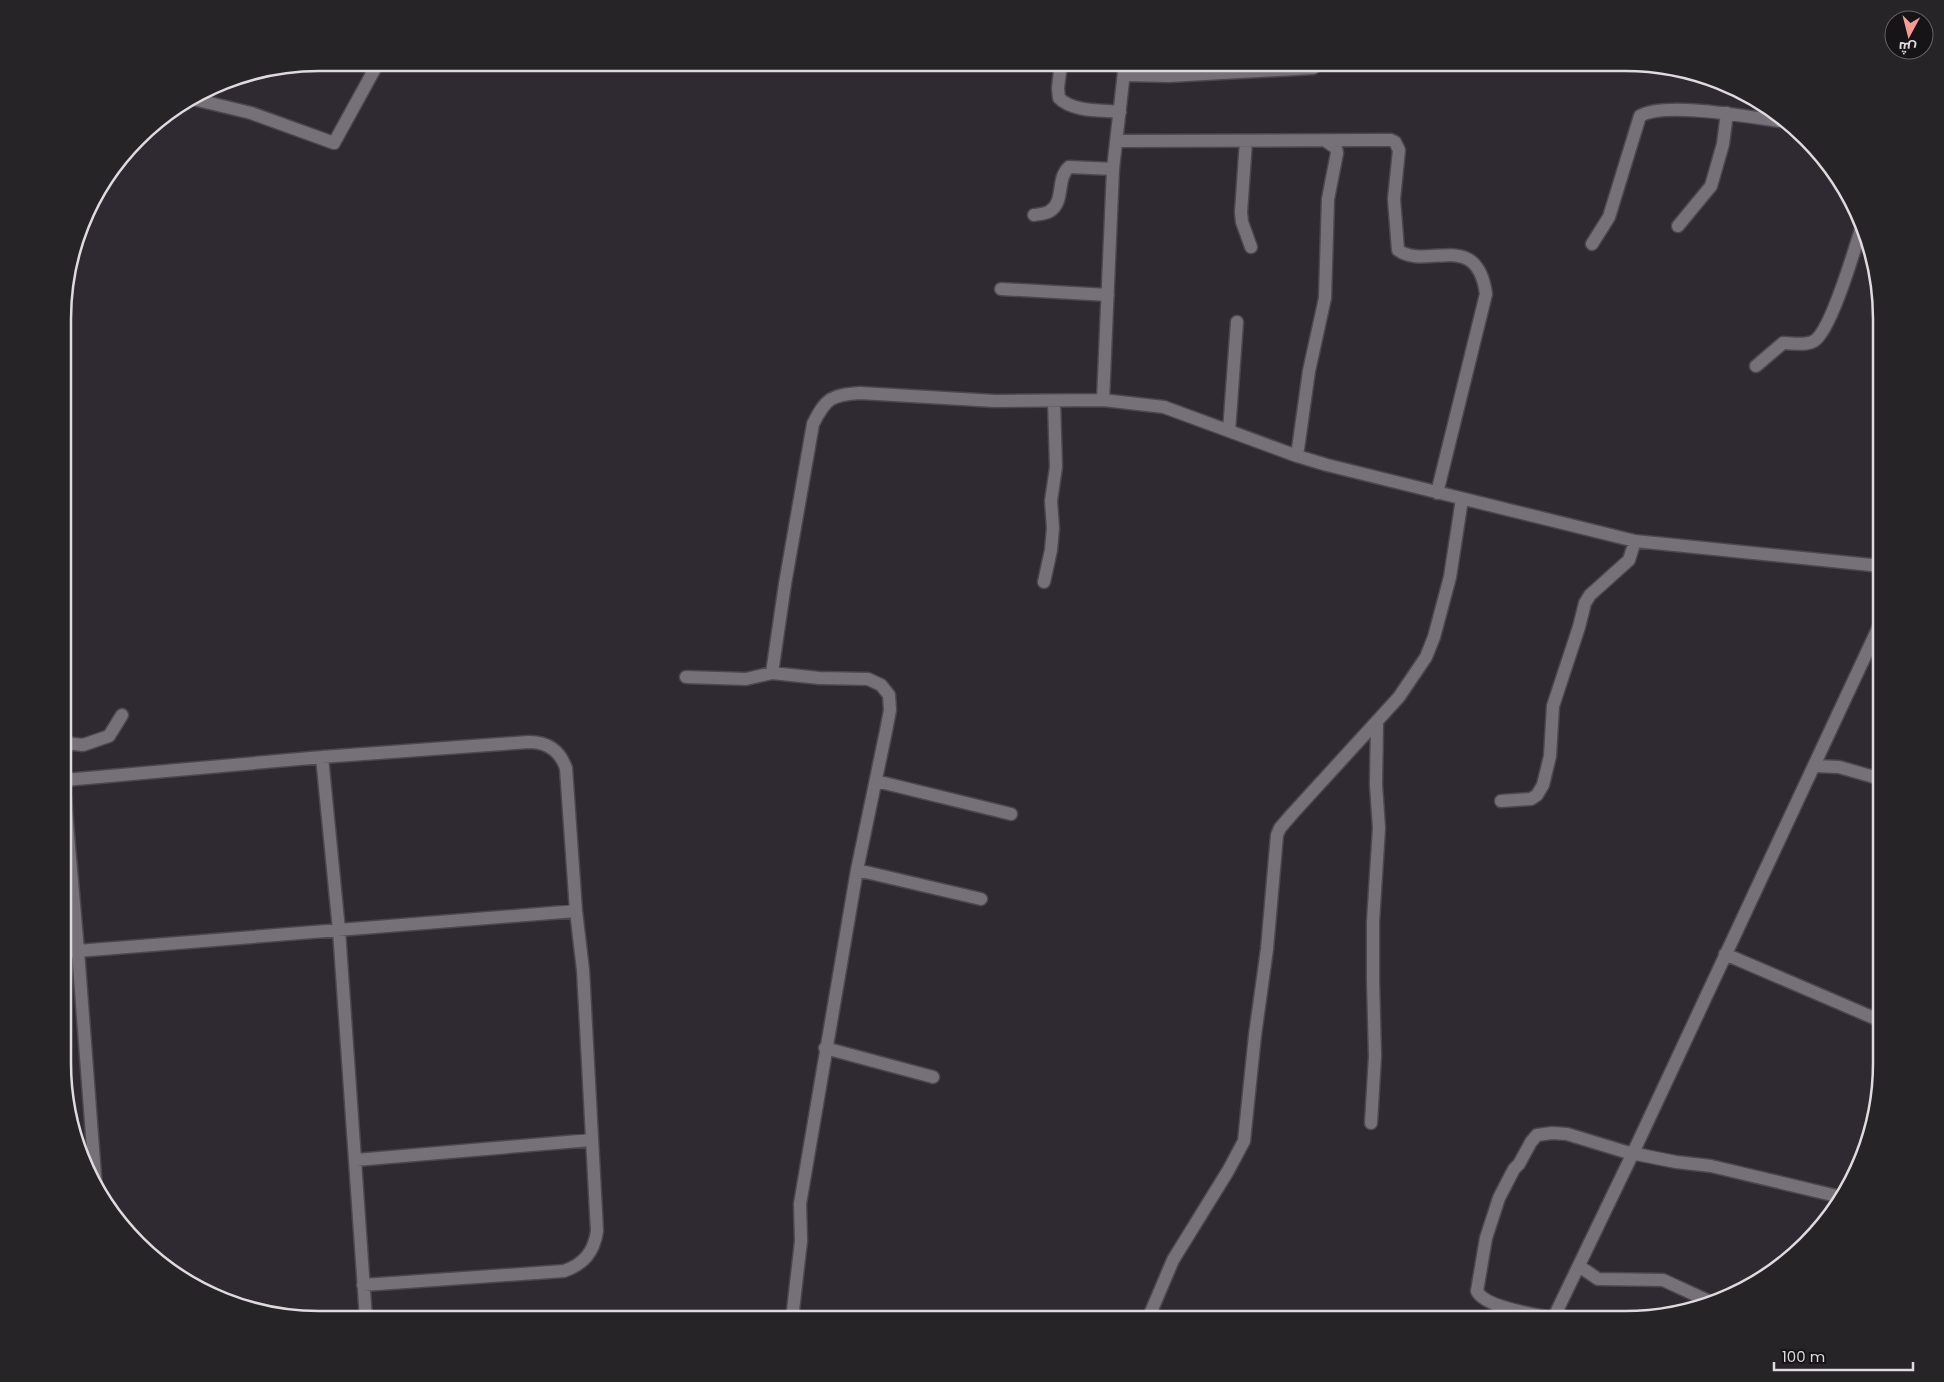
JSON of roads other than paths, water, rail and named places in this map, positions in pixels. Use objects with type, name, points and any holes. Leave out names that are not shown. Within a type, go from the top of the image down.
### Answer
[{"type":"street","points":[[202,101],[251,113],[334,143],[373,71]]},
{"type":"street","points":[[1060,71],[1058,88],[1059,98],[1063,102],[1072,106],[1120,112]]},
{"type":"street","points":[[1103,400],[1113,169],[1125,71]]},
{"type":"street","points":[[1138,71],[1169,76],[1259,71]]},
{"type":"street","points":[[1592,244],[1609,217],[1640,116],[1648,111],[1675,110],[1773,120]]},
{"type":"street","points":[[1678,226],[1711,186],[1723,144],[1727,114]]},
{"type":"street","points":[[1116,141],[1383,140],[1395,142],[1399,150],[1394,199],[1398,250],[1404,254],[1415,256],[1452,254],[1472,262],[1485,284],[1486,294],[1437,493]]},
{"type":"street","points":[[1246,141],[1241,212],[1242,222],[1251,247]]},
{"type":"street","points":[[1297,456],[1309,371],[1326,298],[1328,199],[1337,153],[1336,148],[1326,141]]},
{"type":"street","points":[[1034,215],[1050,212],[1055,206],[1064,172],[1069,167],[1113,169]]},
{"type":"street","points":[[1756,366],[1783,343],[1804,344],[1813,341],[1821,335],[1841,288],[1859,236]]},
{"type":"street","points":[[1001,289],[1108,295]]},
{"type":"street","points":[[1229,431],[1237,322]]},
{"type":"street","points":[[772,674],[785,584],[813,424],[822,406],[838,395],[860,393],[995,402],[1103,400],[1164,407],[1297,456],[1437,493],[1635,541],[1873,565]]},
{"type":"street","points":[[1044,582],[1051,550],[1053,528],[1051,501],[1056,466],[1054,401]]},
{"type":"street","points":[[1152,1311],[1174,1260],[1244,1141],[1255,1035],[1267,949],[1277,836],[1280,828],[1378,721],[1405,689],[1426,657],[1434,637],[1450,577],[1462,499]]},
{"type":"street","points":[[1501,801],[1531,800],[1537,795],[1543,785],[1550,756],[1553,706],[1580,627],[1585,603],[1590,595],[1629,560],[1635,541]]},
{"type":"street","points":[[1557,1311],[1633,1153],[1873,639]]},
{"type":"street","points":[[686,677],[746,679],[772,674],[819,678],[868,679],[881,685],[889,695],[890,710],[857,870],[825,1048],[800,1204],[801,1241],[793,1311]]},
{"type":"street","points":[[71,744],[83,745],[109,736],[122,715]]},
{"type":"street","points":[[1371,1123],[1375,1056],[1373,922],[1380,828],[1376,785],[1378,721]]},
{"type":"street","points":[[71,779],[322,757],[529,742],[537,742],[553,748],[559,754],[566,768],[583,980],[597,1231],[595,1242],[591,1252],[584,1260],[575,1267],[564,1271],[363,1285]]},
{"type":"street","points":[[322,757],[339,930],[365,1311]]},
{"type":"street","points":[[1814,766],[1839,766],[1873,777]]},
{"type":"street","points":[[876,781],[1011,814]]},
{"type":"street","points":[[71,869],[94,1167]]},
{"type":"street","points":[[857,870],[981,899]]},
{"type":"street","points":[[71,952],[576,911]]},
{"type":"street","points":[[1725,954],[1873,1018]]},
{"type":"street","points":[[825,1048],[933,1077]]},
{"type":"street","points":[[1517,1311],[1484,1298],[1476,1291],[1486,1238],[1504,1187],[1536,1135],[1567,1134],[1608,1148],[1676,1162],[1711,1166],[1834,1196]]},
{"type":"street","points":[[356,1160],[591,1140]]},
{"type":"street","points":[[1578,1266],[1598,1279],[1664,1280],[1703,1298]]}]
